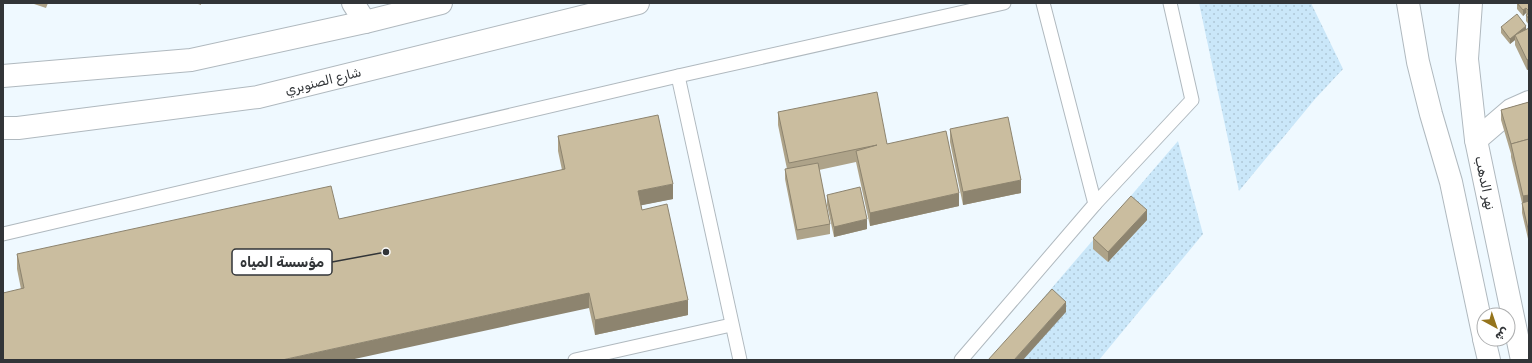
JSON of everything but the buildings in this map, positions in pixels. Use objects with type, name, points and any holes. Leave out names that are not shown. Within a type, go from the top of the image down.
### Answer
[{"type":"main road","points":[[353,3],[365,22]]},
{"type":"main road","points":[[3,76],[191,60],[365,22],[441,3]]},
{"type":"main road","name":"شارع الصنوبري","points":[[3,128],[18,128],[258,97],[638,3]]},
{"type":"main road","points":[[1408,3],[1418,62],[1431,114],[1451,182],[1477,307]]},
{"type":"main road","name":"نهر الدهب","points":[[1471,3],[1467,59],[1476,140],[1522,360]]},
{"type":"main road","points":[[1476,140],[1511,110],[1529,102]]},
{"type":"main road","points":[[1486,347],[1489,360]]},
{"type":"lane","points":[[3,234],[678,76],[1004,3]]},
{"type":"lane","points":[[1043,3],[1095,204]]},
{"type":"lane","points":[[961,360],[1095,204],[1192,100],[1170,3]]},
{"type":"lane","points":[[678,76],[740,360]]},
{"type":"lane","points":[[575,360],[732,324]]},
{"type":"shaded area","points":[[1199,3],[1311,3],[1343,69],[1315,99],[1239,191]]},
{"type":"shaded area","points":[[1178,141],[1203,234],[1099,360],[990,360]]},
{"type":"place","name":"مؤسسة المياه","points":[[386,252]]}]
